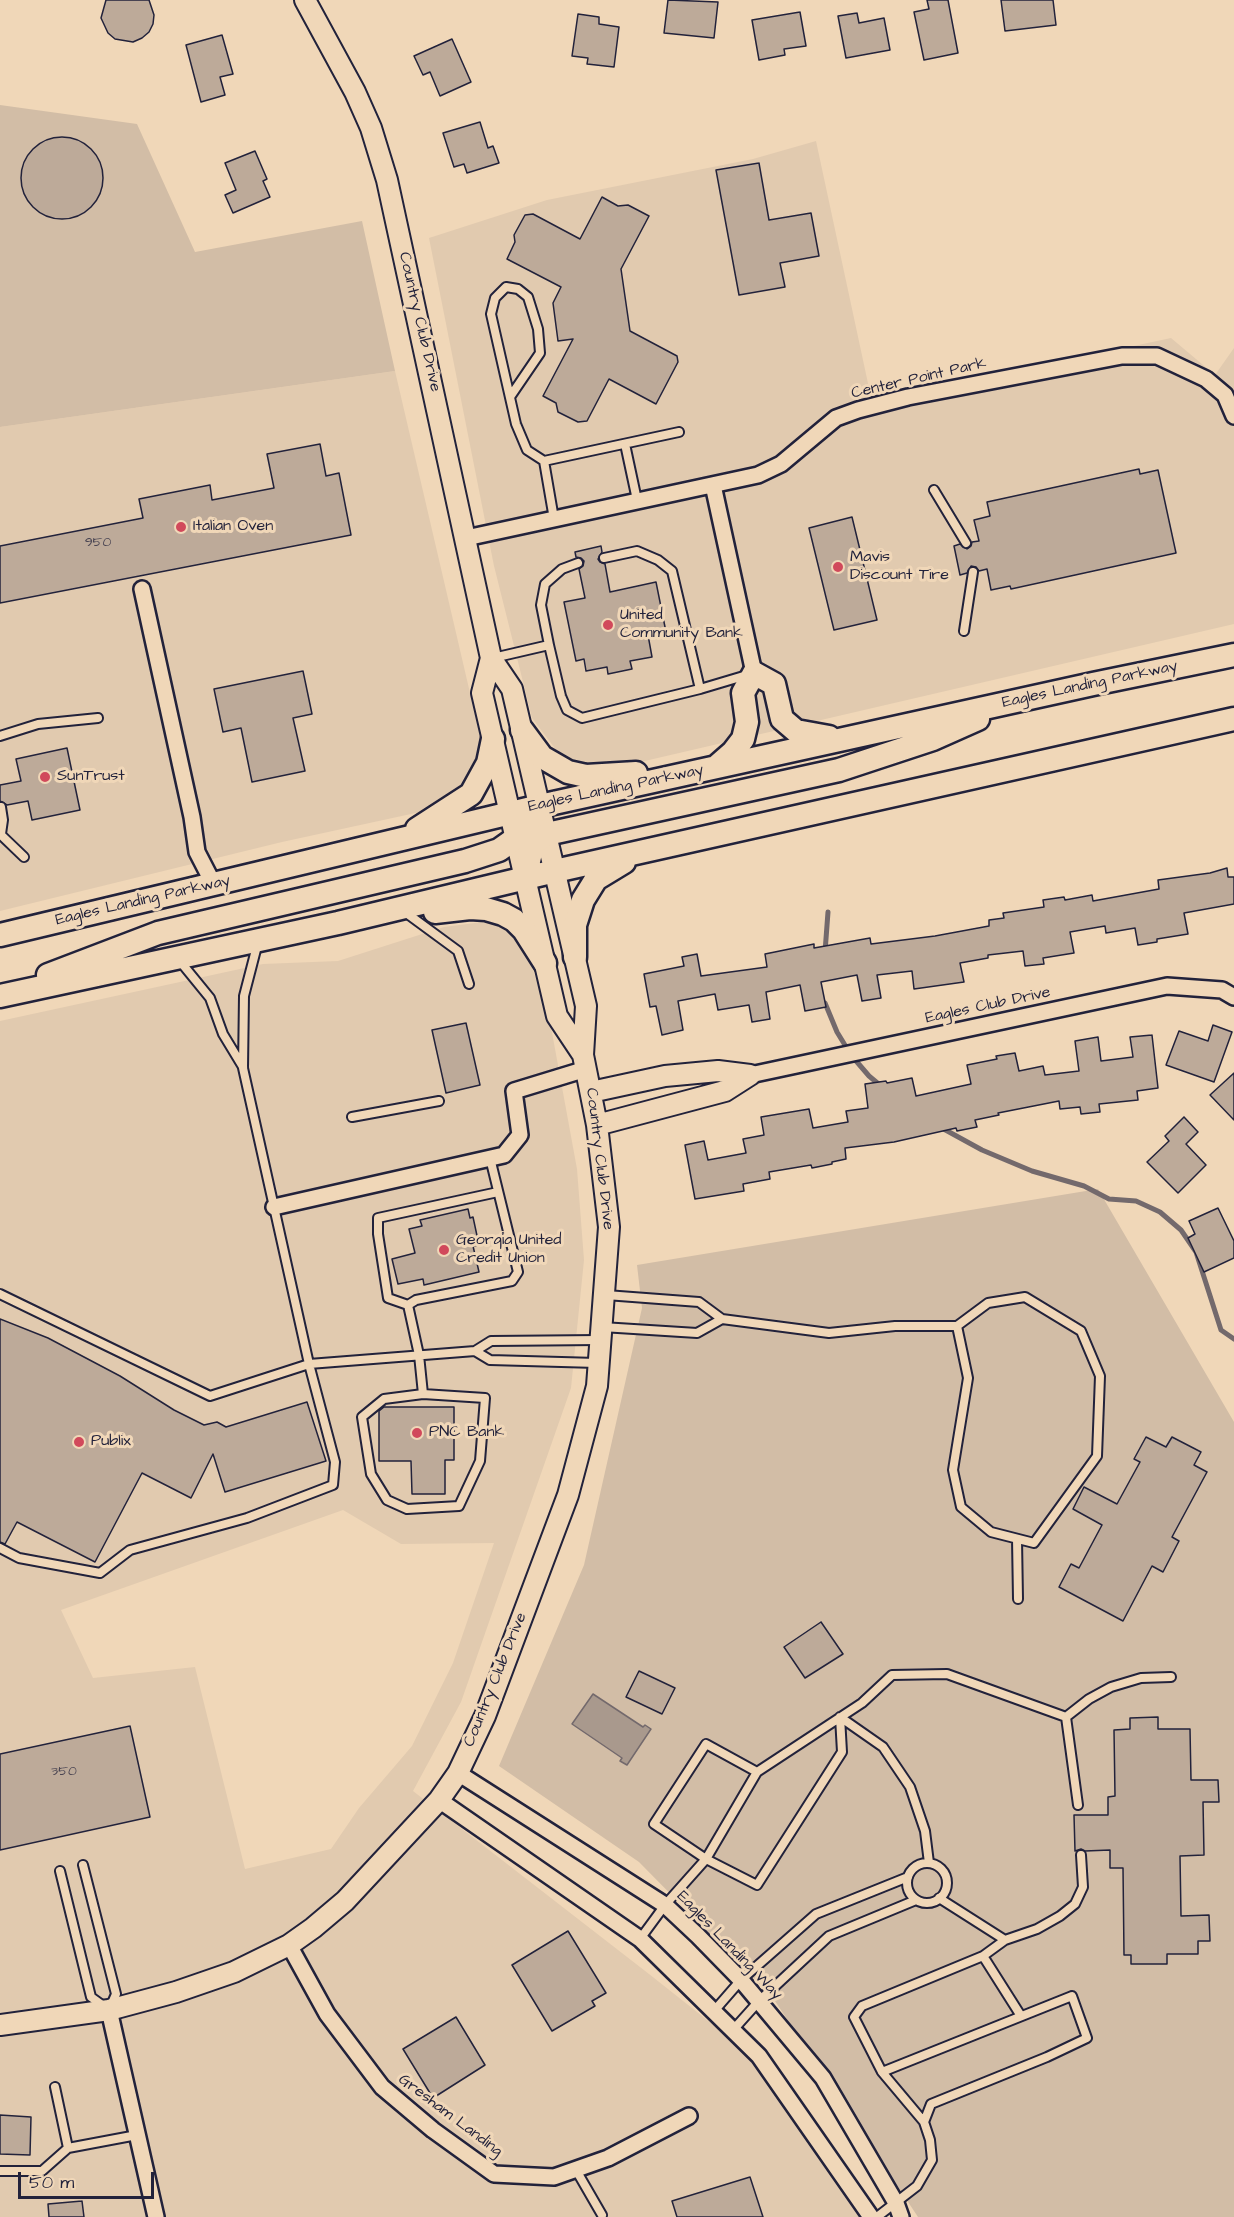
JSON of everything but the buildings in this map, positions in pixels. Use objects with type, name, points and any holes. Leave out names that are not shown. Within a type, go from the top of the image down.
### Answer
[{"type":"main road","name":"Eagles Landing Parkway","points":[[0,935],[540,806],[1234,655]]},
{"type":"main road","points":[[522,730],[542,757],[568,772],[586,776],[717,767],[743,739],[747,722],[742,693],[754,673],[774,684],[782,719],[796,731],[842,739]]},
{"type":"main road","points":[[525,878],[532,844],[547,834],[839,770],[933,739],[1021,700]]},
{"type":"main road","points":[[0,995],[259,941],[555,871],[1234,719]]},
{"type":"main road","points":[[398,840],[471,794],[488,763],[493,739]]},
{"type":"main road","points":[[0,995],[158,933],[465,861],[499,850],[516,838],[540,806]]},
{"type":"main road","points":[[575,957],[575,925],[583,900],[597,879],[649,850]]},
{"type":"main road","points":[[338,923],[470,908],[486,909],[514,920],[524,930],[545,963]]},
{"type":"street","name":"Country Club Drive","points":[[0,2025],[109,2010],[176,1992],[234,1972],[289,1945],[345,1901],[439,1800],[458,1773],[485,1716],[568,1495],[597,1386],[609,1227],[597,1125],[585,1062],[586,1006],[512,689],[491,658],[387,180],[371,128],[355,92],[305,0]]},
{"type":"street","name":"Center Point Park","points":[[466,538],[758,475],[781,464],[836,418],[858,410],[908,397],[1122,356],[1157,356],[1206,379],[1225,395],[1234,416]]},
{"type":"street","points":[[714,485],[754,673]]},
{"type":"street","points":[[142,589],[192,817],[197,852],[214,885]]},
{"type":"street","name":"Country Club Drive","points":[[491,658],[482,693],[557,1016],[585,1062]]},
{"type":"street","name":"Eagles Club Drive","points":[[750,1075],[1167,986],[1222,990],[1234,997]]},
{"type":"street","points":[[274,1207],[504,1155],[520,1135],[514,1091],[585,1062]]},
{"type":"street","points":[[591,1092],[665,1076],[718,1071],[750,1075]]},
{"type":"street","points":[[597,1125],[725,1091],[750,1075]]},
{"type":"street","name":"Eagles Landing Way","points":[[458,1773],[666,1905],[741,1980],[823,2078],[899,2210]]},
{"type":"street","points":[[439,1800],[640,1940],[714,2011],[759,2056],[871,2217]]},
{"type":"street","name":"Gresham Landing","points":[[289,1945],[327,2014],[382,2087],[433,2130],[494,2174],[554,2178],[608,2158],[689,2116]]},
{"type":"street","points":[[109,2010],[156,2217]]},
{"type":"lane","points":[[510,397],[540,352],[538,329],[528,297],[518,289],[506,287],[495,298],[491,314],[516,424],[527,450],[544,461],[679,432]]},
{"type":"lane","points":[[625,444],[637,500]]},
{"type":"lane","points":[[544,461],[554,519]]},
{"type":"lane","points":[[934,490],[966,543]]},
{"type":"lane","points":[[604,558],[637,551],[658,560],[672,571],[700,689]]},
{"type":"lane","points":[[578,563],[562,569],[545,584],[541,605],[561,696],[567,710],[582,718],[700,689],[754,673]]},
{"type":"lane","points":[[964,631],[973,572]]},
{"type":"lane","points":[[491,658],[549,645]]},
{"type":"lane","points":[[0,736],[38,724],[98,718]]},
{"type":"lane","points":[[1,807],[3,820],[0,834],[24,857]]},
{"type":"lane","points":[[409,915],[458,951],[469,984]]},
{"type":"lane","points":[[0,1548],[19,1557],[100,1573],[130,1550],[248,1518],[333,1485],[335,1462],[309,1364],[243,1068],[244,996],[259,941]]},
{"type":"lane","points":[[178,959],[210,998],[223,1034],[243,1068]]},
{"type":"lane","points":[[352,1117],[439,1101]]},
{"type":"lane","points":[[408,1305],[416,1300],[512,1281],[518,1272],[490,1158]]},
{"type":"lane","points":[[408,1305],[388,1298],[378,1234],[378,1218],[498,1192]]},
{"type":"lane","points":[[0,1294],[210,1396],[309,1364],[475,1351],[491,1341],[601,1333],[697,1333],[722,1319]]},
{"type":"lane","points":[[604,1295],[699,1302],[722,1319],[830,1333],[895,1326],[957,1326],[988,1304],[1025,1297],[1082,1331],[1100,1376],[1097,1456],[1034,1543],[991,1532],[961,1506],[953,1470],[968,1378],[957,1326]]},
{"type":"lane","points":[[408,1305],[419,1355],[423,1394]]},
{"type":"lane","points":[[475,1351],[490,1360],[598,1363]]},
{"type":"lane","points":[[423,1394],[485,1398],[480,1461],[459,1506],[407,1509],[387,1500],[371,1474],[362,1417],[384,1398],[423,1394]]},
{"type":"lane","points":[[1017,1539],[1018,1599]]},
{"type":"lane","points":[[640,1940],[666,1905],[706,1859],[757,1772],[862,1703],[892,1676],[947,1674],[1066,1717]]},
{"type":"lane","points":[[1066,1717],[1089,1699],[1110,1687],[1141,1678],[1171,1677]]},
{"type":"lane","points":[[757,1772],[706,1744],[654,1824],[706,1859],[757,1885],[842,1752],[840,1717]]},
{"type":"lane","points":[[840,1717],[883,1747],[910,1787],[925,1831],[929,1863]]},
{"type":"lane","points":[[1066,1717],[1078,1806]]},
{"type":"lane","points":[[877,2217],[899,2210],[917,2186],[932,2160],[930,2140],[924,2122],[882,2072],[854,2017],[862,2006],[983,1956],[1005,1940],[1037,1929],[1060,1916],[1075,1904],[1083,1887],[1081,1855]]},
{"type":"lane","points":[[714,2011],[741,1980],[816,1914],[908,1877],[916,1866],[929,1863],[945,1874],[946,1888],[939,1898],[928,1902],[916,1900],[829,1936],[759,2001],[733,2030]]},
{"type":"lane","points":[[60,1871],[91,1997],[109,2010],[116,1994],[83,1865]]},
{"type":"lane","points":[[908,1877],[909,1891],[916,1900]]},
{"type":"lane","points":[[939,1898],[1005,1940]]},
{"type":"lane","points":[[983,1956],[1021,2016]]},
{"type":"lane","points":[[882,2072],[1072,1996],[1087,2038],[1047,2057],[931,2104],[924,2122]]},
{"type":"lane","points":[[55,2087],[68,2148]]},
{"type":"lane","points":[[0,2171],[42,2171],[68,2148],[137,2135]]},
{"type":"lane","points":[[576,2170],[602,2215]]},
{"type":"shaded area","points":[[0,105],[137,124],[195,252],[362,221],[395,371],[0,427]]},
{"type":"shaded area","points":[[816,141],[872,402],[1171,338],[1215,375],[1234,348],[1234,624],[606,770],[566,763],[532,718],[494,566],[429,238],[547,200],[753,159]]},
{"type":"shaded area","points":[[395,371],[484,753],[457,804],[282,842],[0,911],[0,427]]},
{"type":"shaded area","points":[[490,921],[523,938],[551,1027],[577,1169],[584,1260],[571,1388],[461,1702],[413,1791],[769,2069],[871,2217],[0,2217],[0,1021],[263,964],[338,961],[444,927]],"holes":[[[343,1510],[401,1544],[494,1543],[453,1663],[412,1746],[359,1808],[331,1849],[245,1869],[195,1667],[93,1678],[61,1610]]]},
{"type":"shaded area","points":[[1098,1189],[1234,1422],[1234,2217],[918,2217],[773,1998],[639,1862],[499,1766],[584,1565],[642,1308],[637,1265]]},
{"type":"shaded area","points":[[593,1694],[643,1727],[645,1725],[651,1729],[627,1765],[620,1761],[622,1758],[572,1724]]},
{"type":"waterway","points":[[825,952],[828,912]]},
{"type":"waterway","points":[[825,1003],[837,1032],[851,1055],[881,1086]]},
{"type":"waterway","points":[[940,1127],[982,1150],[1032,1171],[1084,1186],[1109,1199],[1136,1201],[1160,1212],[1181,1230],[1196,1252],[1221,1330],[1234,1339]]},
{"type":"place","name":"Italian Oven","points":[[181,527]]},
{"type":"place","name":"Mavis Discount Tire","points":[[838,567]]},
{"type":"place","name":"United Community Bank","points":[[608,625]]},
{"type":"place","name":"SunTrust","points":[[45,777]]},
{"type":"place","name":"Georgia United Credit Union","points":[[444,1250]]},
{"type":"place","name":"PNC Bank","points":[[417,1433]]},
{"type":"place","name":"Publix","points":[[79,1442]]}]
